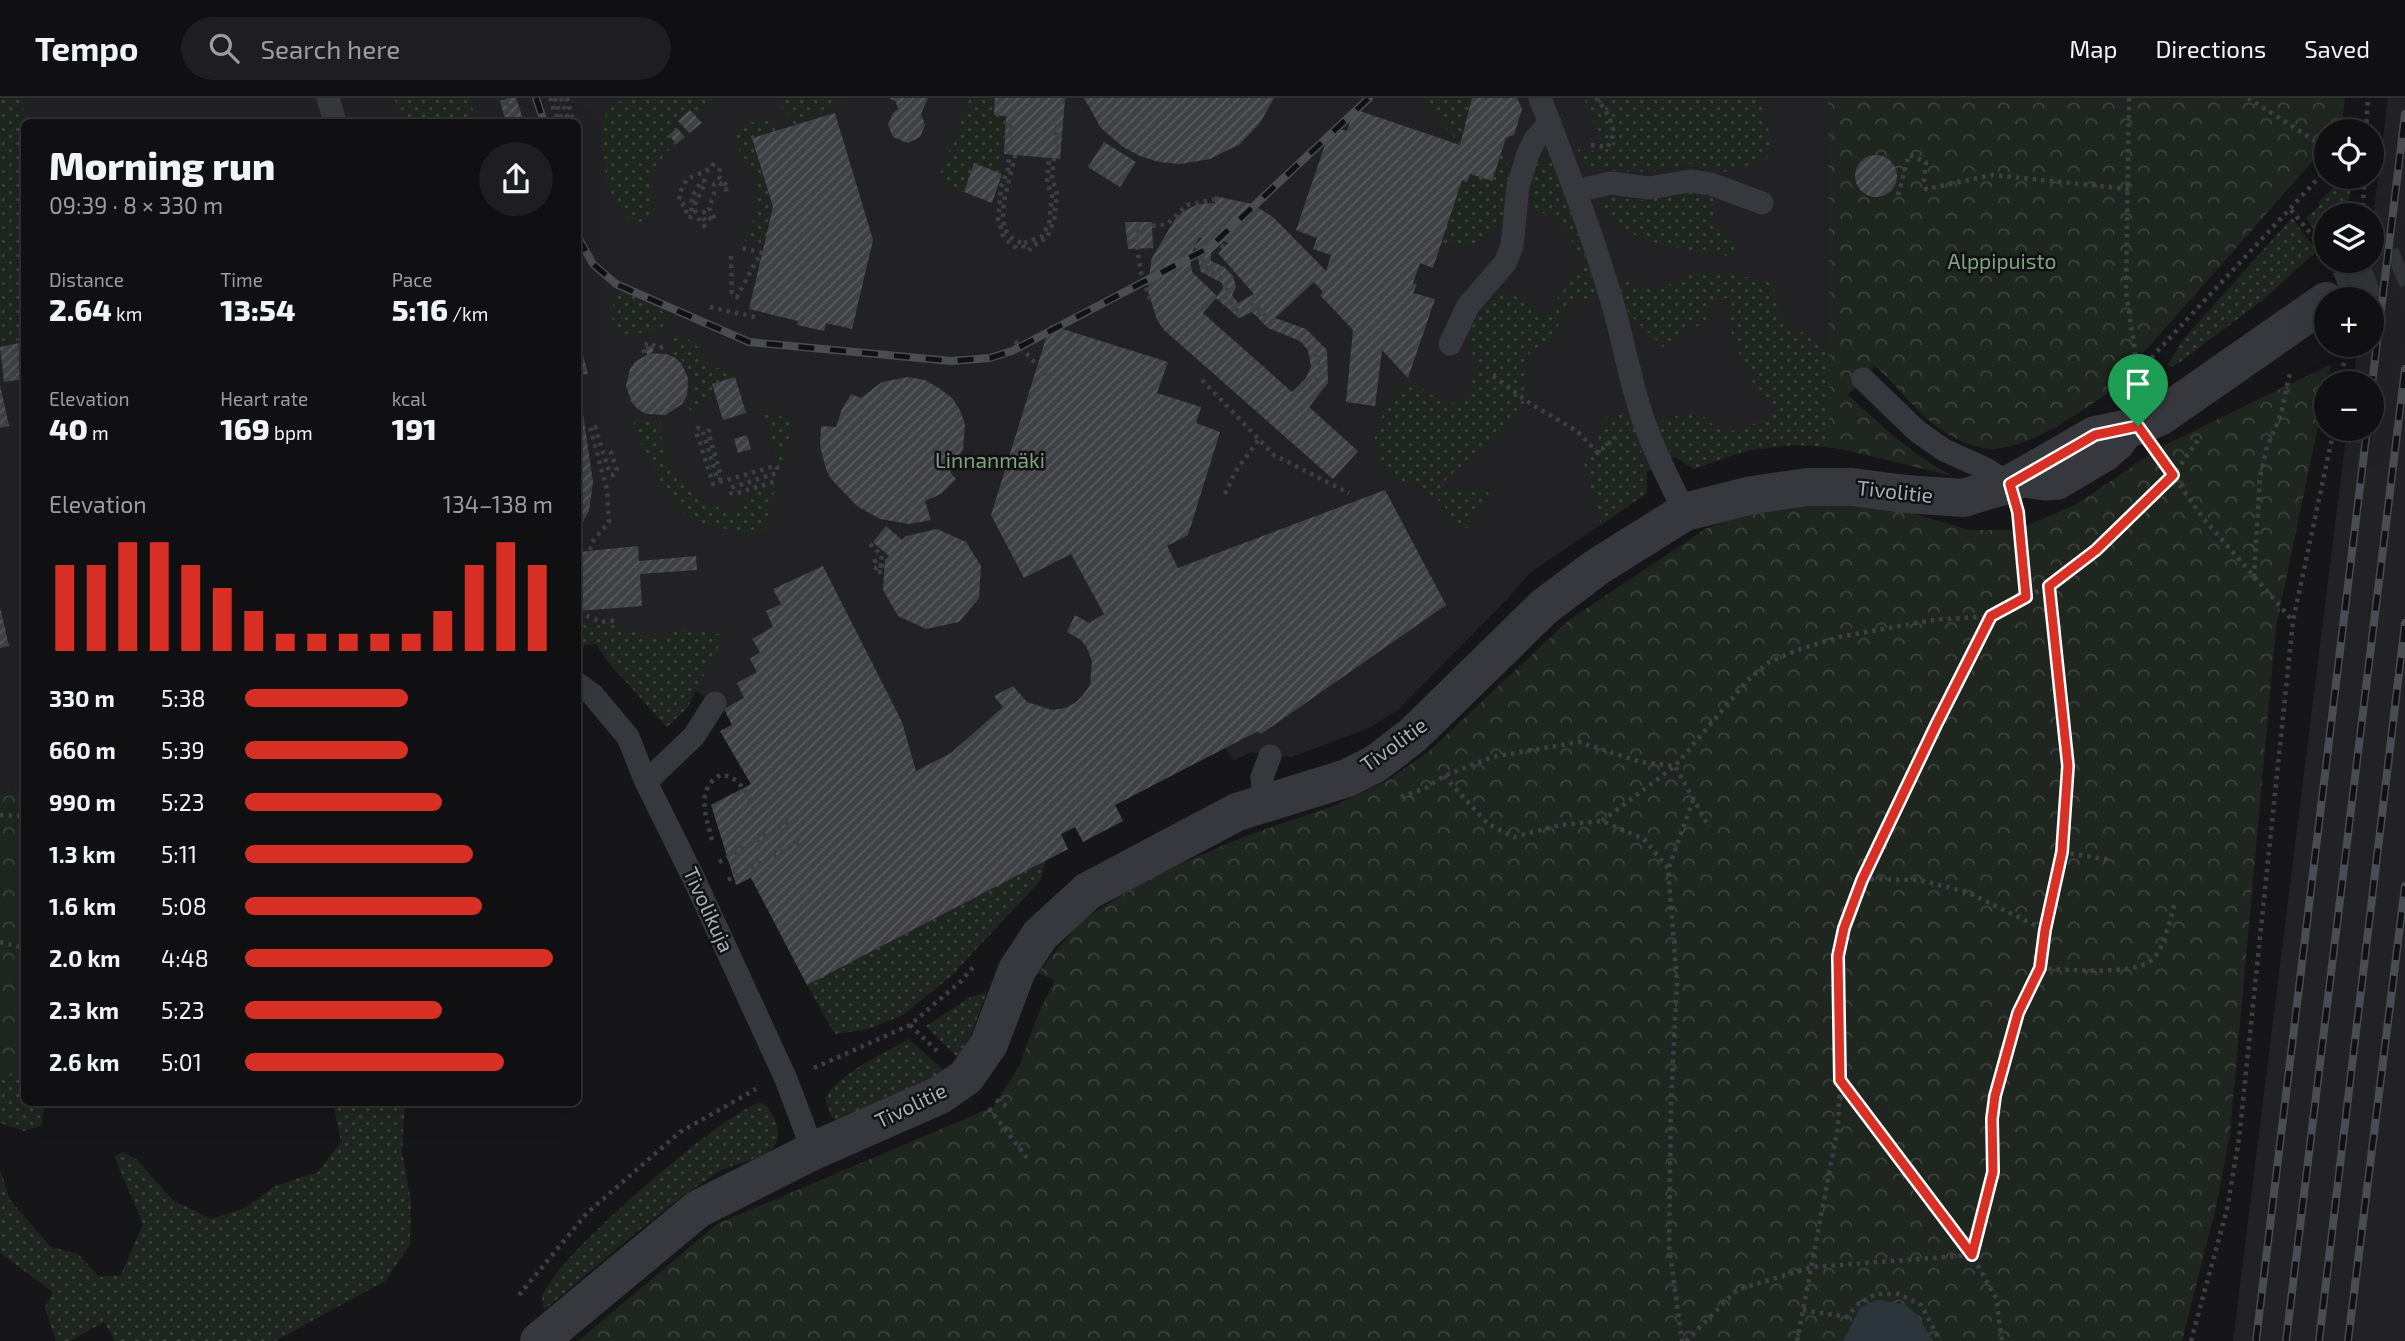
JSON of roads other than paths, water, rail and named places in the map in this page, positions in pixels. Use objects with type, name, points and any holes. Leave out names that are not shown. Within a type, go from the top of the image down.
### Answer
[{"type":"street","name":"Tivolitie","points":[[539,1341],[698,1209],[813,1151],[940,1095],[966,1077],[989,1044],[1017,970],[1040,936],[1088,891],[1237,813],[1264,802],[1348,778],[1375,764],[1413,736],[1544,607],[1597,566],[1685,512],[1752,495],[1808,487],[1852,487],[1963,498],[2010,484],[2095,435],[2138,426],[2161,416],[2314,309]]},
{"type":"lane","points":[[328,98],[334,119]]},
{"type":"lane","points":[[1540,98],[1576,191],[1613,306],[1643,418],[1657,456],[1685,512]]},
{"type":"lane","points":[[1450,344],[1468,306],[1505,263],[1512,246],[1518,186],[1536,138],[1550,123]]},
{"type":"lane","points":[[1576,191],[1611,183],[1648,188],[1690,181],[1711,184],[1762,203]]},
{"type":"lane","points":[[1863,379],[1917,431],[1944,450],[1986,469],[2010,484]]},
{"type":"lane","name":"Tivolikuja","points":[[581,686],[592,694],[628,737],[646,782],[786,1079],[813,1151]]},
{"type":"lane","points":[[646,782],[694,736],[715,703]]},
{"type":"lane","points":[[1264,802],[1262,777],[1270,756]]},
{"type":"tunnel","points":[[2350,287],[2405,265]]},
{"type":"railway","points":[[536,98],[543,119]]},
{"type":"railway","points":[[581,242],[593,264],[616,284],[749,342],[951,361],[990,358],[1012,351],[1210,247],[1369,98]]},
{"type":"railway","points":[[2374,371],[2405,114]]},
{"type":"railway","points":[[2286,1341],[2405,369]]},
{"type":"railway","points":[[2256,1341],[2366,441]]},
{"type":"railway","points":[[2319,1341],[2405,623]]},
{"type":"railway","points":[[2348,1341],[2405,886]]},
{"type":"park label","name":"Alppipuisto","points":[[2002,262]]},
{"type":"park label","name":"Linnanmäki","points":[[990,461]]}]
